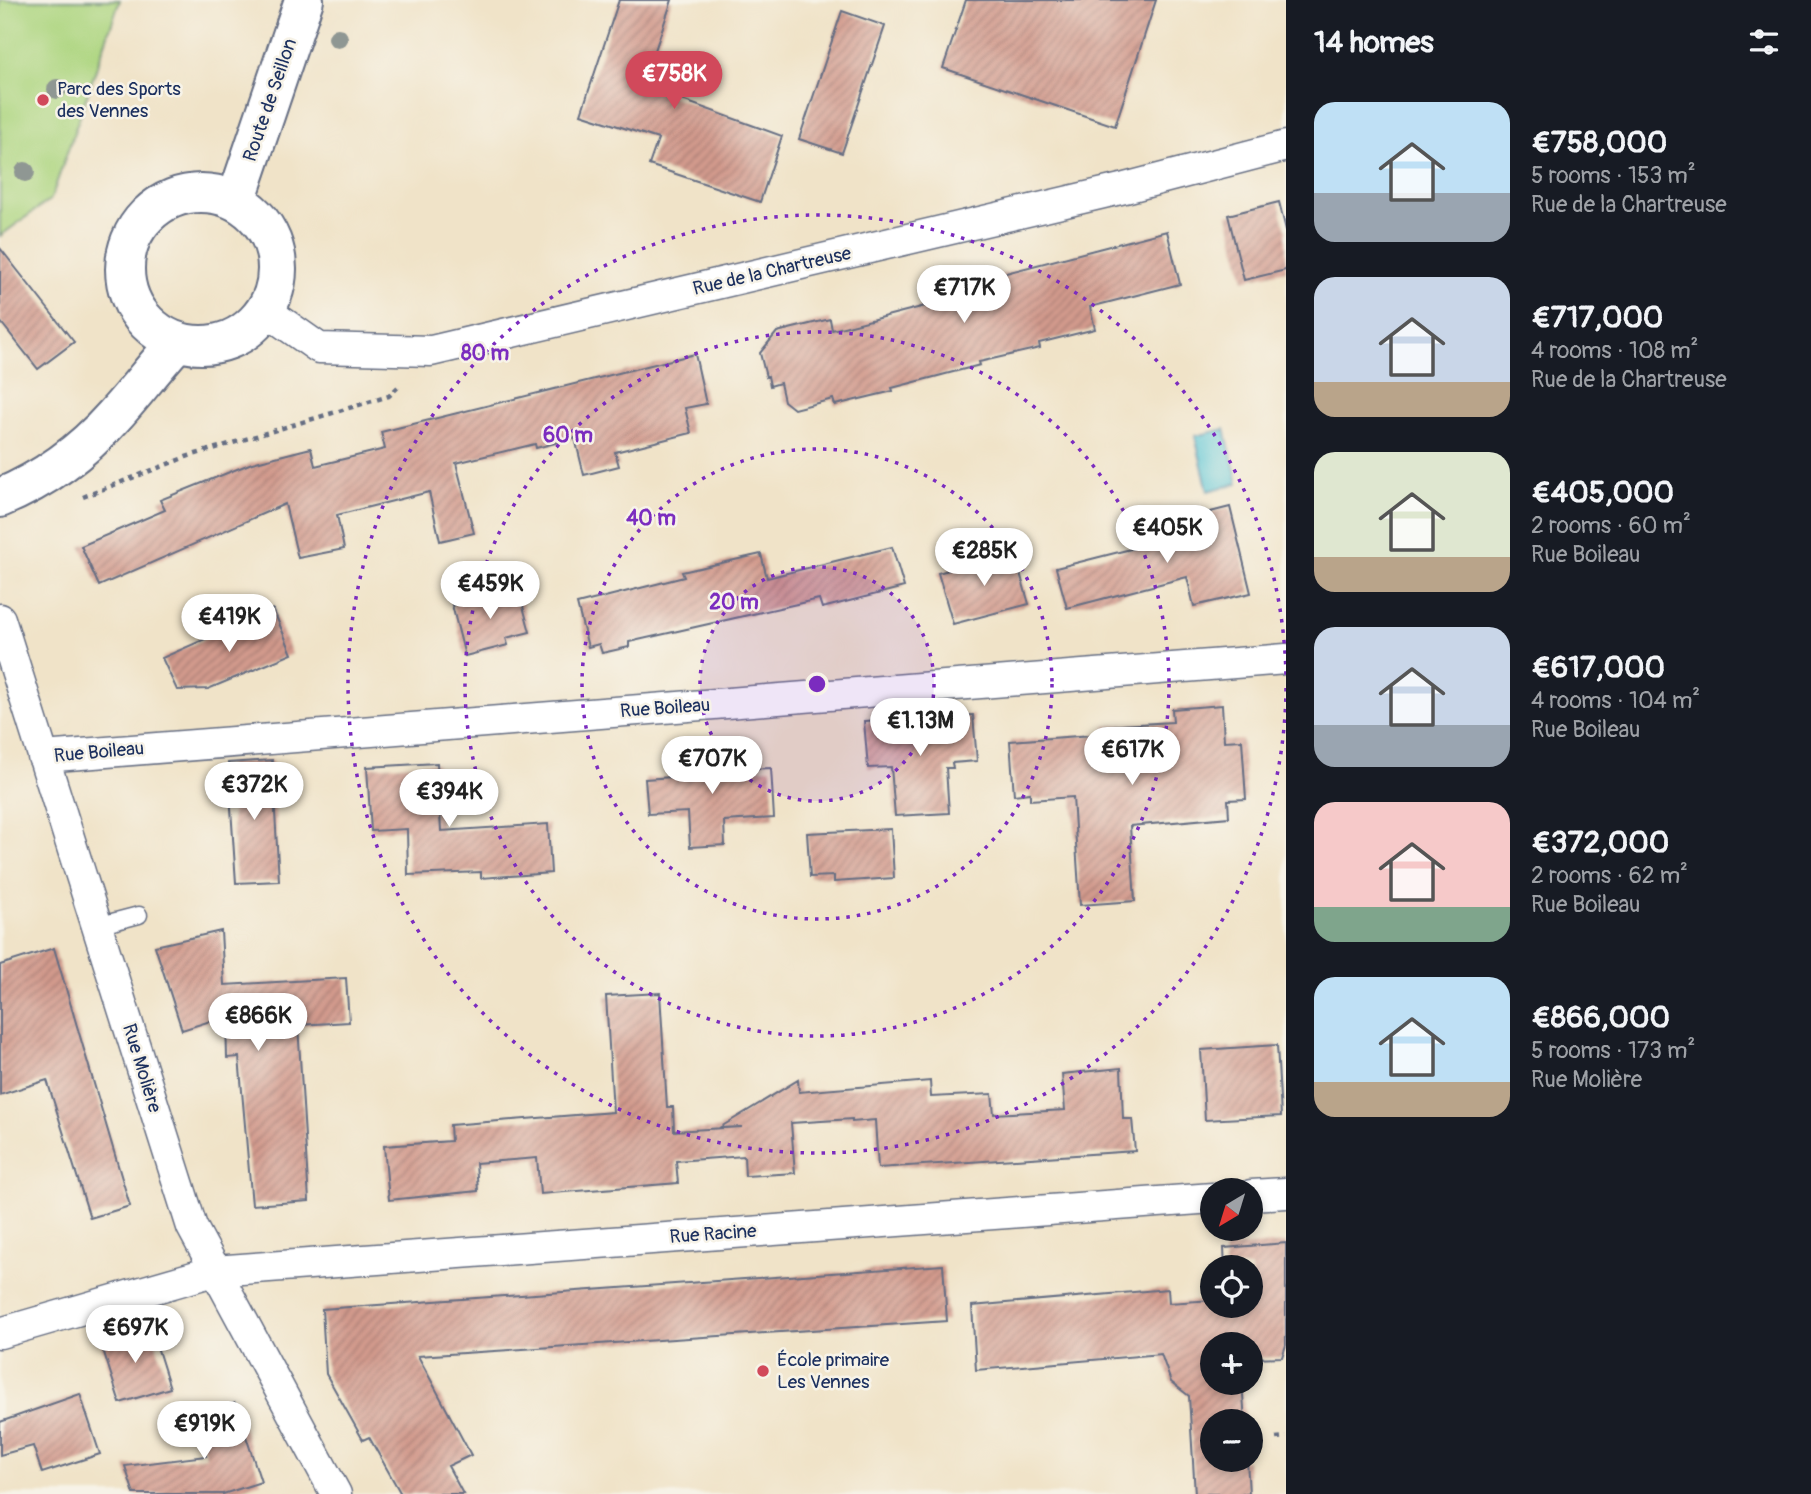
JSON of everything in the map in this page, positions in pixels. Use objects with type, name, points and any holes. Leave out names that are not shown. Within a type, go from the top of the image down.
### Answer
[{"type":"street","name":"Route de Seillon","points":[[236,201],[304,0]]},
{"type":"street","name":"Rue de la Chartreuse","points":[[265,310],[319,348],[431,351],[1112,191],[1286,146]]},
{"type":"street","points":[[212,193],[236,201],[256,216],[271,237],[277,261],[276,286],[265,310],[249,328],[227,341],[202,345],[177,341],[155,330],[137,312],[127,289],[124,264],[130,240],[144,218],[163,202],[187,194],[212,193]]},
{"type":"street","points":[[0,498],[72,456],[113,418],[177,341]]},
{"type":"street","name":"Rue Molière","points":[[0,619],[189,1220],[336,1494]]},
{"type":"street","name":"Rue Boileau","points":[[43,757],[162,754],[1286,659]]},
{"type":"street","points":[[1264,1194],[1286,1193]]},
{"type":"street","name":"Rue Racine","points":[[0,1333],[214,1271],[1200,1199]]},
{"type":"lane","points":[[97,926],[138,915]]},
{"type":"path","points":[[75,498],[87,497],[186,457],[389,396],[431,351]]},
{"type":"path","points":[[1276,1438],[1286,1437]]},
{"type":"green space","name":"Parc des Sports des Vennes","points":[[0,0],[120,0],[51,199],[0,236]]},
{"type":"water","points":[[1225,429],[1238,483],[1208,491],[1195,436]]},
{"type":"building","points":[[619,0],[672,0],[643,86],[782,136],[760,202],[649,165],[658,139],[581,114]]},
{"type":"building","points":[[966,0],[1156,0],[1115,126],[943,68]]},
{"type":"building","points":[[842,11],[885,26],[842,153],[799,139]]},
{"type":"building","points":[[1279,202],[1286,230],[1286,270],[1244,280],[1228,215]]},
{"type":"building","points":[[1167,231],[1180,284],[1090,307],[1095,329],[1039,343],[1040,348],[979,362],[980,365],[892,388],[893,391],[835,405],[833,399],[794,409],[784,401],[780,383],[770,386],[768,376],[766,377],[760,353],[777,332],[830,319],[832,330],[972,294],[971,290],[989,285],[987,278]]},
{"type":"building","points":[[0,248],[74,342],[38,369],[0,321]]},
{"type":"building","points":[[695,354],[706,404],[685,408],[691,433],[615,452],[619,466],[584,475],[575,438],[536,448],[535,444],[456,463],[474,533],[440,541],[429,492],[337,515],[344,549],[298,558],[285,504],[99,586],[81,546],[165,510],[160,500],[252,463],[311,448],[315,466],[385,449],[381,432]]},
{"type":"building","points":[[1230,507],[1251,593],[1194,606],[1187,577],[1067,608],[1056,568],[1178,537],[1175,521]]},
{"type":"building","points":[[892,547],[904,587],[822,608],[819,599],[629,642],[629,647],[602,653],[599,644],[588,647],[577,604],[684,577],[682,572],[761,554],[767,578]]},
{"type":"building","points":[[1014,552],[1029,604],[953,624],[938,573]]},
{"type":"building","points":[[518,588],[530,632],[506,638],[508,645],[465,656],[452,605]]},
{"type":"building","points":[[273,609],[292,654],[208,689],[177,690],[162,658]]},
{"type":"building","points":[[1222,705],[1224,741],[1242,740],[1246,799],[1228,800],[1229,817],[1130,826],[1135,901],[1080,905],[1073,797],[1030,800],[1030,793],[1014,795],[1010,741],[1106,734],[1105,726],[1173,722],[1172,709]]},
{"type":"building","points":[[973,715],[977,761],[952,763],[953,768],[946,768],[949,813],[895,816],[891,767],[868,768],[864,721]]},
{"type":"building","points":[[716,749],[718,770],[771,768],[774,818],[724,821],[725,845],[690,847],[688,812],[648,814],[645,779],[686,776],[685,750]]},
{"type":"building","points":[[272,760],[279,881],[236,883],[228,763]]},
{"type":"building","points":[[437,763],[441,831],[548,824],[551,873],[481,878],[481,872],[408,875],[407,829],[371,831],[367,767]]},
{"type":"building","points":[[891,829],[894,878],[834,882],[834,876],[810,877],[807,833]]},
{"type":"building","points":[[221,931],[224,985],[346,978],[349,1022],[298,1025],[309,1201],[252,1205],[239,1057],[227,1058],[226,1016],[182,1030],[155,946]]},
{"type":"building","points":[[54,948],[130,1206],[90,1218],[47,1080],[0,1095],[0,965]]},
{"type":"building","points":[[660,993],[667,1107],[673,1107],[674,1131],[742,1127],[719,1128],[798,1080],[799,1092],[930,1081],[931,1097],[992,1094],[994,1114],[1065,1110],[1062,1074],[1121,1068],[1123,1119],[1132,1119],[1135,1151],[878,1168],[875,1120],[791,1123],[795,1173],[745,1176],[744,1156],[676,1161],[678,1183],[540,1194],[537,1158],[476,1163],[478,1191],[389,1200],[384,1146],[451,1141],[450,1125],[613,1112],[606,996]]},
{"type":"building","points":[[1277,1045],[1281,1116],[1205,1120],[1201,1050]]},
{"type":"building","points":[[1286,1243],[1286,1345],[1282,1357],[1263,1358],[1263,1332],[1200,1332],[1200,1395],[1243,1395],[1244,1409],[1200,1409],[1200,1472],[1248,1472],[1249,1494],[1195,1494],[1189,1396],[1171,1382],[1161,1354],[976,1370],[972,1306],[1168,1289],[1169,1303],[1200,1301],[1200,1318],[1263,1318],[1263,1255],[1224,1255],[1224,1248]]},
{"type":"building","points":[[943,1265],[947,1321],[418,1356],[471,1455],[448,1466],[463,1494],[401,1494],[369,1437],[363,1440],[326,1374],[322,1309]]},
{"type":"building","points":[[142,1327],[147,1340],[154,1337],[170,1388],[120,1403],[100,1340]]},
{"type":"building","points":[[80,1394],[100,1454],[42,1473],[33,1446],[0,1455],[0,1422]]},
{"type":"building","points":[[235,1403],[261,1482],[223,1494],[134,1494],[125,1466],[206,1456],[192,1417]]},
{"type":"place","name":"Parc des Sports des Vennes","points":[[43,100]]},
{"type":"place","name":"École primaire Les Vennes","points":[[763,1371]]}]
